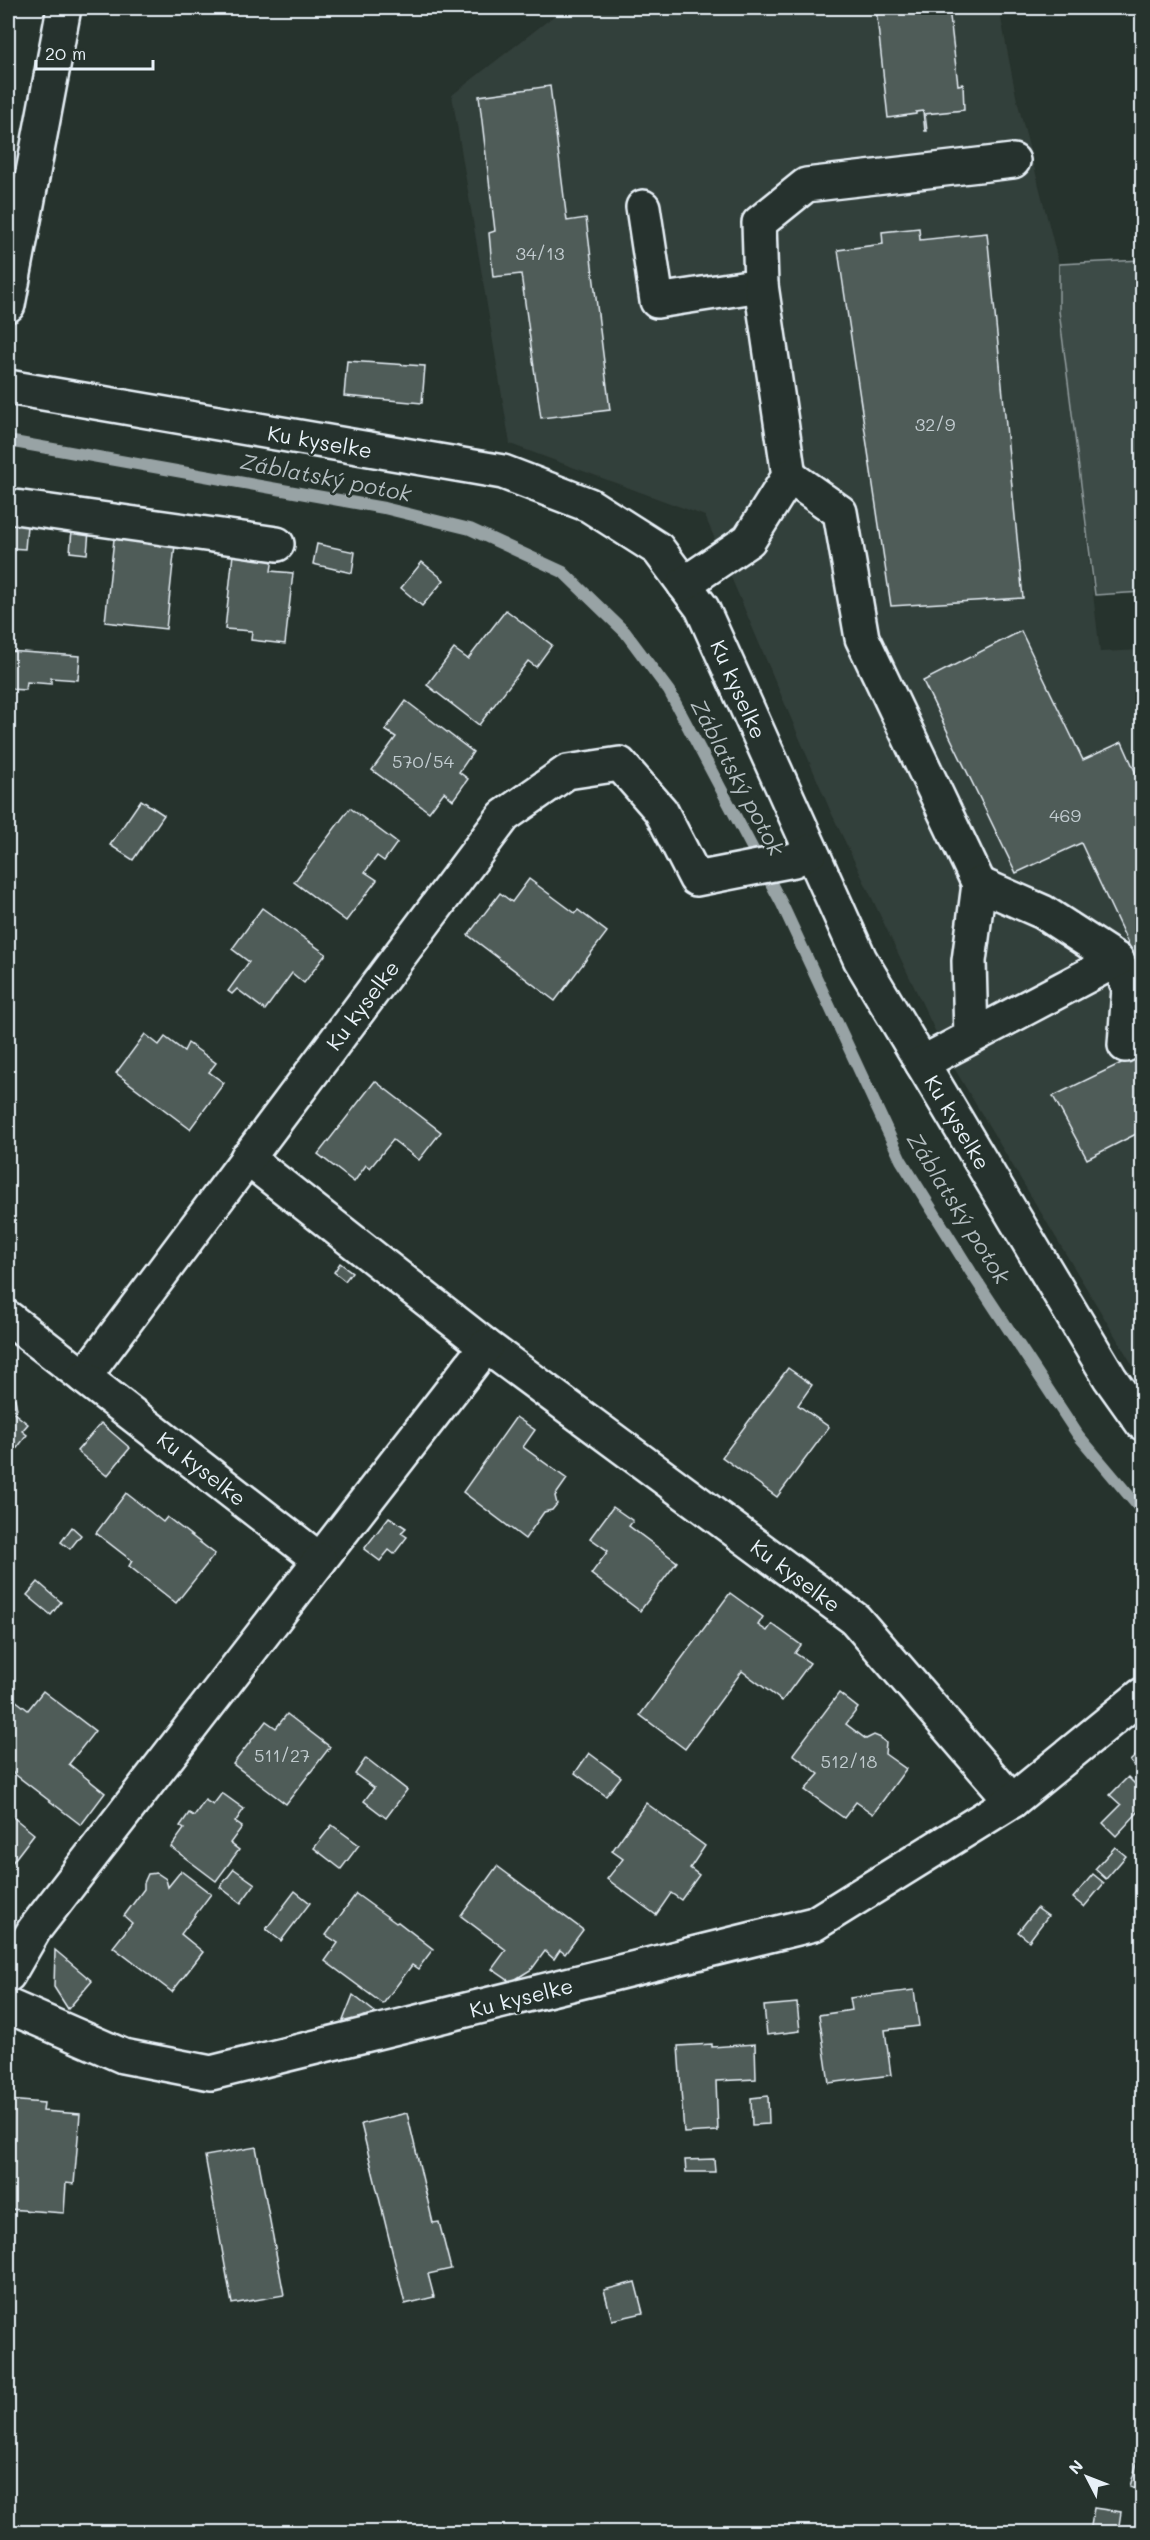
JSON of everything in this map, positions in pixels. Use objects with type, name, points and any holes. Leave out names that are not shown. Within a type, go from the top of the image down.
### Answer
[{"type":"street","points":[[8,305],[64,8]]},
{"type":"street","points":[[684,584],[749,540],[789,476],[761,285],[759,223],[806,185],[1013,161]]},
{"type":"street","points":[[643,207],[657,301],[761,285]]},
{"type":"street","name":"Ku kyselke","points":[[8,387],[503,472],[589,505],[658,549],[702,608],[803,856],[860,959],[1110,1378],[1143,1423]]},
{"type":"street","points":[[789,476],[840,512],[862,638],[979,884],[969,961],[971,1037]]},
{"type":"street","points":[[8,506],[277,544]]},
{"type":"street","name":"Ku kyselke","points":[[84,1377],[504,816],[567,772],[620,764],[661,811],[696,879],[803,856]]},
{"type":"street","points":[[979,884],[1043,912],[1117,960],[1129,988],[1125,1045]]},
{"type":"street","points":[[922,1063],[1117,960]]},
{"type":"street","name":"Ku kyselke","points":[[247,1158],[486,1346],[855,1619],[1012,1801]]},
{"type":"street","name":"Ku kyselke","points":[[8,1318],[320,1560]]},
{"type":"street","points":[[8,1975],[34,1930],[486,1346]]},
{"type":"street","name":"Ku kyselke","points":[[8,2006],[123,2056],[211,2073],[814,1924],[1012,1801],[1143,1695]]},
{"type":"shaded area","points":[[564,8],[999,8],[1016,96],[1059,264],[1059,311],[1100,652],[1142,650],[1141,1379],[948,1058],[830,810],[705,516],[510,444],[452,95]]},
{"type":"shaded area","points":[[1142,260],[1142,592],[1095,595],[1059,311],[1059,264]]},
{"type":"building","points":[[876,8],[949,8],[958,85],[963,84],[964,110],[925,114],[927,131],[925,131],[923,111],[888,118]]},
{"type":"building","points":[[550,86],[567,221],[586,218],[610,410],[541,418],[521,274],[493,277],[489,233],[495,231],[479,96]]},
{"type":"building","points":[[919,228],[920,240],[987,233],[1023,598],[891,606],[838,250],[883,244],[882,232]]},
{"type":"building","points":[[347,361],[425,366],[422,403],[344,396]]},
{"type":"building","points":[[8,524],[27,526],[25,549],[8,548]]},
{"type":"building","points":[[72,530],[89,531],[87,554],[70,552]]},
{"type":"building","points":[[114,539],[175,545],[166,629],[105,622]]},
{"type":"building","points":[[317,544],[355,552],[352,573],[313,564]]},
{"type":"building","points":[[233,554],[273,558],[271,571],[293,573],[285,644],[251,640],[252,631],[225,629]]},
{"type":"building","points":[[422,562],[444,580],[422,606],[401,588]]},
{"type":"building","points":[[506,610],[552,645],[536,667],[528,661],[479,725],[427,685],[454,649],[468,659]]},
{"type":"building","points":[[1021,631],[1083,760],[1122,742],[1142,787],[1142,973],[1081,843],[1016,873],[923,681]]},
{"type":"building","points":[[8,651],[80,656],[78,680],[51,678],[51,684],[27,682],[26,690],[8,689]]},
{"type":"building","points":[[406,701],[473,752],[459,772],[468,779],[453,800],[444,792],[429,812],[372,770],[396,737],[385,730]]},
{"type":"building","points":[[141,800],[164,815],[133,860],[110,845]]},
{"type":"building","points":[[350,808],[397,843],[384,861],[377,856],[365,872],[377,880],[346,921],[294,882]]},
{"type":"building","points":[[529,879],[575,913],[578,910],[607,932],[555,1001],[468,935],[500,893],[512,902]]},
{"type":"building","points":[[262,908],[326,954],[304,983],[292,973],[265,1010],[237,989],[232,994],[228,991],[249,962],[232,949]]},
{"type":"building","points":[[145,1034],[159,1045],[165,1037],[184,1051],[188,1043],[216,1063],[209,1072],[224,1083],[190,1129],[116,1073]]},
{"type":"building","points":[[1142,1053],[1142,1131],[1087,1159],[1053,1096]]},
{"type":"building","points":[[375,1081],[441,1132],[419,1160],[393,1140],[370,1168],[366,1165],[354,1182],[318,1154]]},
{"type":"building","points":[[340,1263],[352,1272],[345,1281],[334,1272]]},
{"type":"building","points":[[788,1368],[812,1385],[798,1405],[829,1427],[777,1497],[722,1457]]},
{"type":"building","points":[[8,1393],[15,1399],[17,1409],[14,1413],[28,1424],[22,1431],[27,1435],[8,1460]]},
{"type":"building","points":[[516,1417],[535,1430],[523,1447],[567,1479],[555,1496],[557,1504],[552,1510],[544,1512],[525,1539],[463,1492]]},
{"type":"building","points":[[101,1423],[130,1448],[107,1476],[77,1451]]},
{"type":"building","points":[[126,1493],[163,1522],[167,1517],[215,1554],[176,1603],[129,1566],[132,1561],[96,1533]]},
{"type":"building","points":[[613,1507],[633,1521],[629,1526],[677,1562],[640,1611],[591,1574],[608,1551],[590,1538]]},
{"type":"building","points":[[389,1517],[406,1528],[401,1533],[407,1537],[394,1554],[389,1550],[380,1561],[364,1549]]},
{"type":"building","points":[[72,1527],[81,1535],[70,1549],[61,1542]]},
{"type":"building","points":[[38,1582],[61,1602],[51,1615],[27,1595]]},
{"type":"building","points":[[730,1593],[763,1617],[758,1625],[767,1631],[772,1624],[801,1645],[795,1653],[810,1663],[782,1701],[742,1671],[685,1749],[640,1715]]},
{"type":"building","points":[[43,1691],[95,1731],[69,1764],[105,1793],[81,1825],[8,1769],[8,1711],[15,1700],[28,1710]]},
{"type":"building","points":[[839,1693],[858,1708],[846,1724],[866,1739],[874,1735],[881,1738],[886,1743],[885,1754],[906,1769],[873,1814],[856,1802],[844,1818],[805,1790],[819,1774],[793,1754]]},
{"type":"building","points":[[287,1714],[330,1747],[286,1804],[233,1764],[266,1721],[276,1728]]},
{"type":"building","points":[[1142,1750],[1142,1775],[1130,1761]]},
{"type":"building","points":[[589,1753],[621,1777],[606,1796],[575,1773]]},
{"type":"building","points":[[366,1758],[407,1790],[386,1818],[364,1801],[374,1788],[355,1774]]},
{"type":"building","points":[[1128,1777],[1142,1791],[1142,1808],[1116,1836],[1103,1823],[1121,1805],[1110,1795]]},
{"type":"building","points":[[222,1793],[244,1809],[235,1822],[242,1827],[230,1843],[239,1850],[216,1881],[171,1847],[184,1829],[180,1826],[189,1813],[194,1816],[205,1800],[213,1805]]},
{"type":"building","points":[[646,1803],[705,1846],[690,1868],[699,1875],[681,1900],[671,1893],[656,1915],[607,1879],[623,1859],[612,1851]]},
{"type":"building","points":[[8,1813],[34,1834],[8,1868]]},
{"type":"building","points":[[332,1825],[359,1845],[341,1869],[314,1848]]},
{"type":"building","points":[[1115,1847],[1126,1856],[1106,1879],[1095,1869]]},
{"type":"building","points":[[497,1866],[583,1930],[565,1954],[560,1950],[554,1959],[545,1951],[532,1969],[511,1982],[492,1969],[506,1950],[461,1916]]},
{"type":"building","points":[[234,1869],[255,1884],[241,1903],[220,1887]]},
{"type":"building","points":[[181,1871],[211,1894],[181,1934],[203,1952],[172,1992],[113,1947],[132,1923],[124,1916],[144,1889],[148,1874],[157,1873],[166,1879],[168,1887]]},
{"type":"building","points":[[1093,1874],[1104,1883],[1084,1907],[1073,1898]]},
{"type":"building","points":[[295,1891],[310,1903],[281,1941],[266,1929]]},
{"type":"building","points":[[356,1894],[433,1949],[418,1969],[412,1965],[383,2004],[325,1961],[338,1943],[326,1935]]},
{"type":"building","points":[[1037,1908],[1048,1916],[1029,1941],[1018,1932]]},
{"type":"building","points":[[55,1950],[92,1981],[68,2009],[54,1987]]},
{"type":"building","points":[[914,1990],[919,2026],[885,2030],[891,2075],[829,2083],[819,2015],[852,2010],[850,1998]]},
{"type":"building","points":[[353,1995],[376,2013],[342,2023]]},
{"type":"building","points":[[797,2003],[800,2031],[767,2035],[764,2006]]},
{"type":"building","points":[[712,2044],[712,2047],[755,2044],[756,2079],[716,2081],[718,2131],[684,2133],[678,2046]]},
{"type":"building","points":[[768,2096],[769,2124],[752,2125],[751,2098]]},
{"type":"building","points":[[8,2100],[44,2103],[43,2111],[80,2114],[74,2184],[66,2183],[64,2213],[8,2209]]},
{"type":"building","points":[[407,2113],[433,2223],[439,2222],[451,2269],[428,2274],[434,2297],[405,2304],[361,2124]]},
{"type":"building","points":[[256,2147],[284,2295],[232,2304],[205,2156]]},
{"type":"building","points":[[714,2159],[715,2172],[686,2172],[685,2160]]},
{"type":"building","points":[[635,2282],[643,2313],[612,2320],[604,2290]]},
{"type":"building","points":[[1142,2447],[1142,2490],[1130,2486]]},
{"type":"building","points":[[1094,2508],[1121,2512],[1118,2532],[1090,2532]]},
{"type":"waterway","name":"Záblatský potok","points":[[8,441],[384,508],[470,529],[563,572],[625,632],[669,691],[782,904],[901,1160],[1078,1435],[1142,1511]]}]
